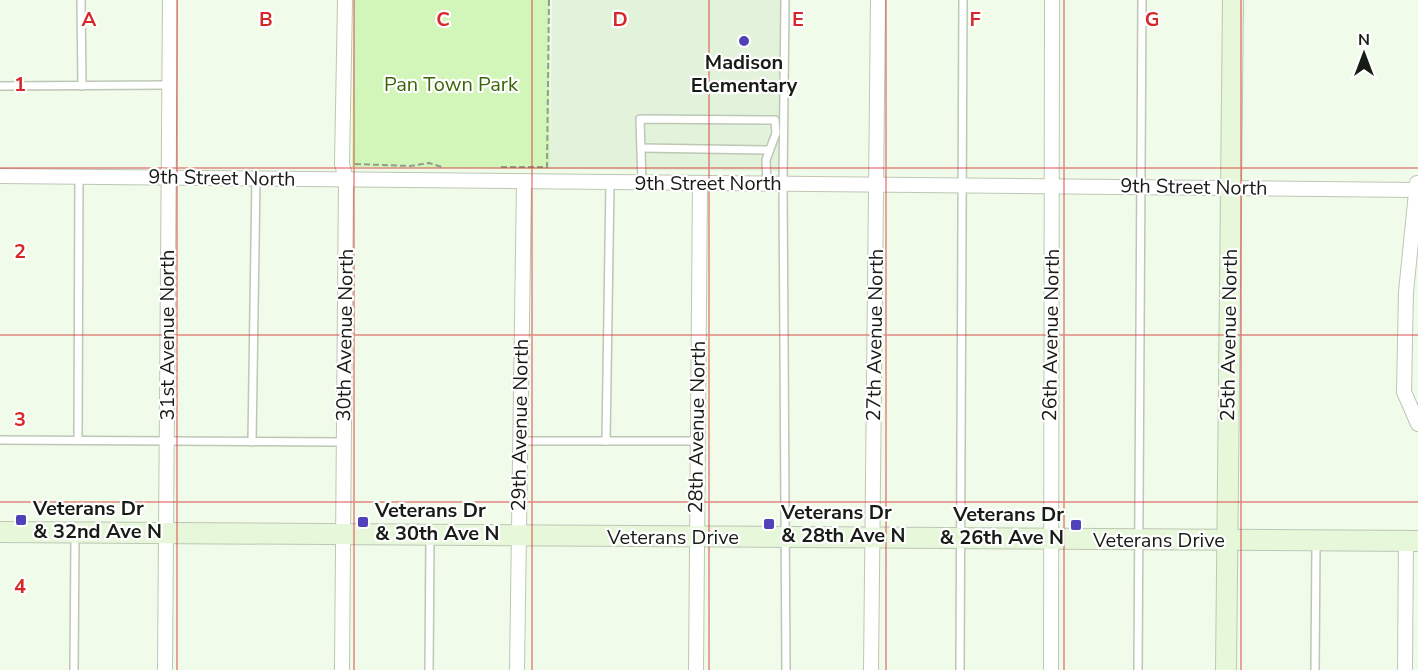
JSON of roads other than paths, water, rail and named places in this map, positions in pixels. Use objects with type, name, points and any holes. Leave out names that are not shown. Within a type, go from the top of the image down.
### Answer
[{"type":"main road","name":"25th Avenue North","points":[[1226,670],[1233,0]]},
{"type":"main road","name":"Veterans Drive","points":[[0,532],[1412,541]]},
{"type":"street","name":"31st Avenue North","points":[[165,670],[170,0]]},
{"type":"street","name":"30th Avenue North","points":[[342,670],[346,179],[342,164],[345,0]]},
{"type":"street","name":"27th Avenue North","points":[[871,670],[878,0]]},
{"type":"street","name":"26th Avenue North","points":[[1051,670],[1049,539],[1053,186],[1052,0]]},
{"type":"street","name":"9th Street North","points":[[0,176],[1231,188],[1417,185]]},
{"type":"street","name":"29th Avenue North","points":[[517,670],[524,181]]},
{"type":"street","name":"28th Avenue North","points":[[696,670],[695,537],[700,183]]},
{"type":"street","points":[[1417,185],[1406,292],[1404,392],[1418,424]]},
{"type":"street","points":[[1405,670],[1412,541]]},
{"type":"lane","points":[[81,0],[82,86]]},
{"type":"lane","points":[[785,0],[783,183],[786,670]]},
{"type":"lane","points":[[960,670],[963,0]]},
{"type":"lane","points":[[1138,670],[1142,0]]},
{"type":"lane","points":[[0,86],[169,85]]},
{"type":"lane","points":[[642,183],[640,119],[775,120],[776,133],[768,150],[767,183]]},
{"type":"lane","points":[[641,148],[768,150]]},
{"type":"lane","points":[[78,440],[79,176]]},
{"type":"lane","points":[[252,442],[256,178]]},
{"type":"lane","points":[[606,441],[610,182]]},
{"type":"lane","points":[[0,440],[166,443],[344,442]]},
{"type":"lane","points":[[520,441],[696,441]]},
{"type":"lane","points":[[74,670],[75,533]]},
{"type":"lane","points":[[429,670],[430,536]]},
{"type":"lane","points":[[1315,670],[1316,540]]},
{"type":"place","name":"Madison Elementary","points":[[744,41]]},
{"type":"place","name":"Veterans Dr & 32nd Ave N","points":[[21,520]]},
{"type":"place","name":"Veterans Dr & 30th Ave N","points":[[363,522]]},
{"type":"place","name":"Veterans Dr & 28th Ave N","points":[[769,524]]},
{"type":"place","name":"Veterans Dr & 26th Ave N","points":[[1076,525]]},
{"type":"park label","name":"Pan Town Park","points":[[451,84]]}]
